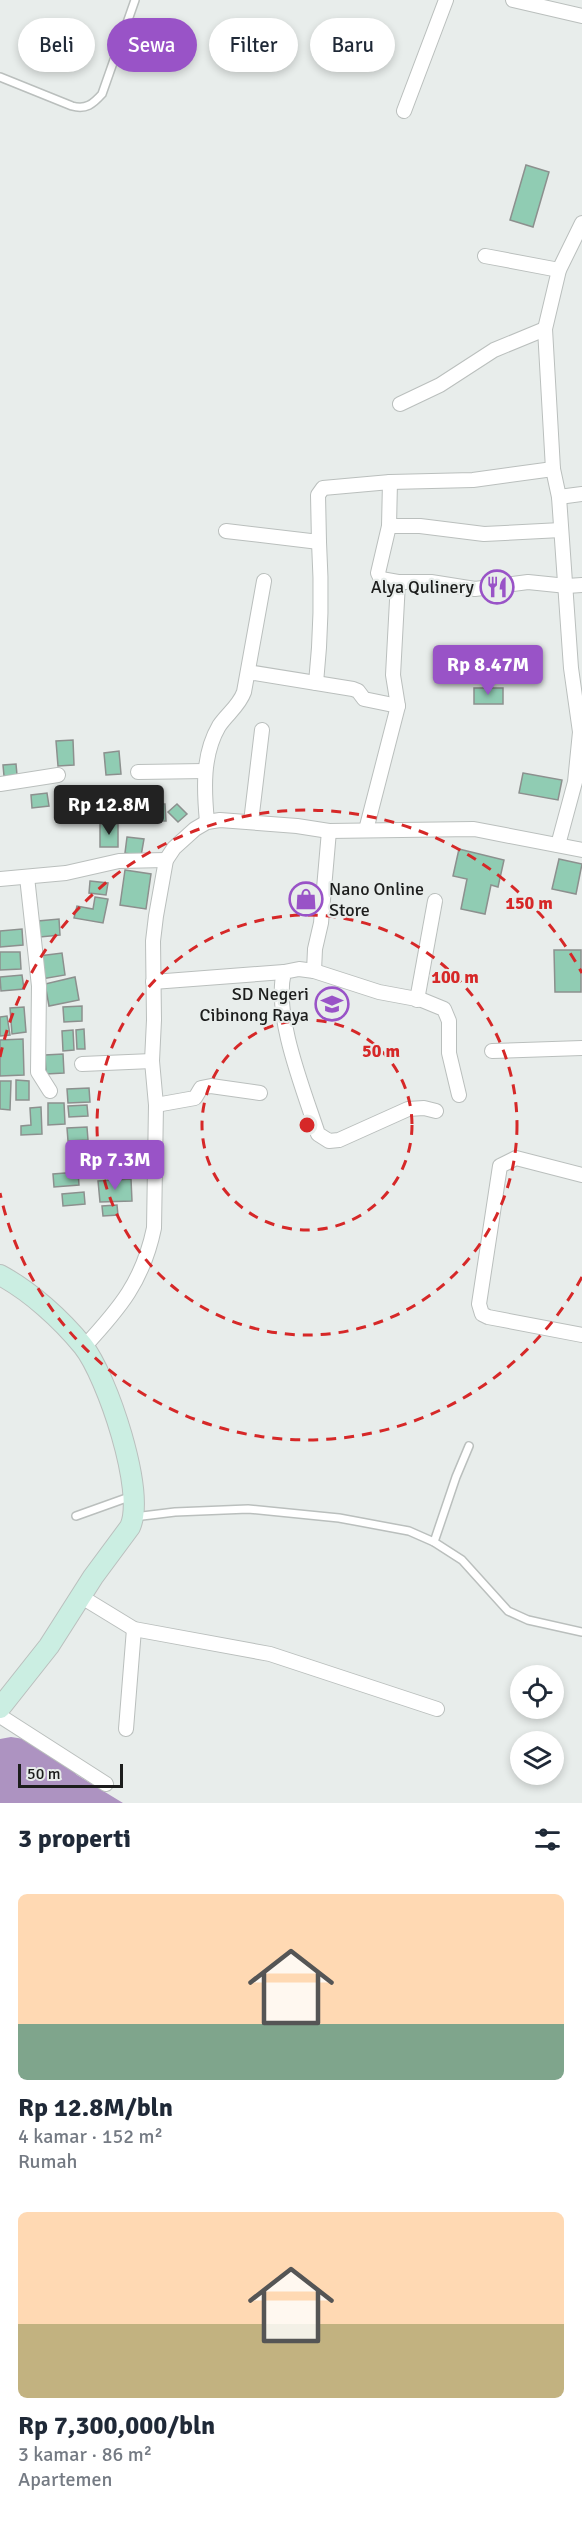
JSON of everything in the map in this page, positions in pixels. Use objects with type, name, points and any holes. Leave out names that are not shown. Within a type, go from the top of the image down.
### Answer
[{"type":"street","points":[[404,111],[446,0]]},
{"type":"street","points":[[513,0],[582,16]]},
{"type":"street","points":[[558,844],[575,782],[580,741],[571,668],[559,497],[553,469],[545,330],[559,270],[582,223]]},
{"type":"street","points":[[485,256],[559,270]]},
{"type":"street","points":[[400,404],[440,385],[494,350],[512,341],[545,330]]},
{"type":"street","points":[[316,683],[321,640],[318,495],[323,488],[390,482],[473,480],[553,469]]},
{"type":"street","points":[[390,482],[389,526],[378,573],[386,581],[431,582],[475,589],[528,582],[567,586],[582,585]]},
{"type":"street","points":[[559,497],[582,494]]},
{"type":"street","points":[[389,526],[420,526],[484,534],[561,530]]},
{"type":"street","points":[[226,531],[319,542]]},
{"type":"street","points":[[207,822],[205,771],[213,739],[219,726],[241,700],[264,581]]},
{"type":"street","points":[[366,830],[398,706],[393,664],[398,582]]},
{"type":"street","points":[[248,672],[353,689],[358,691],[364,699],[398,706]]},
{"type":"street","points":[[250,822],[262,730]]},
{"type":"street","points":[[138,772],[205,771]]},
{"type":"street","points":[[0,784],[58,774]]},
{"type":"street","points":[[84,1347],[122,1305],[135,1283],[150,1247],[154,1228],[156,1105],[152,1061],[153,941],[166,860],[174,848],[195,829],[207,822],[220,820],[329,831],[474,830],[582,850]]},
{"type":"street","points":[[314,971],[315,949],[321,923],[329,831]]},
{"type":"street","points":[[0,879],[66,873],[118,861],[166,860]]},
{"type":"street","points":[[27,877],[39,986],[38,1072],[50,1091]]},
{"type":"street","points":[[417,1000],[435,901]]},
{"type":"street","points":[[153,982],[299,969],[314,971],[379,992],[435,1004],[447,1013],[449,1053],[459,1095]]},
{"type":"street","points":[[284,972],[280,991],[286,1025],[318,1134],[323,1139],[339,1140],[408,1109],[424,1108],[436,1111]]},
{"type":"street","points":[[492,1051],[582,1048]]},
{"type":"street","points":[[82,1064],[152,1061]]},
{"type":"street","points":[[156,1105],[195,1098],[201,1088],[211,1086],[260,1093]]},
{"type":"street","points":[[582,1175],[516,1158],[500,1166],[479,1304],[482,1314],[488,1317],[582,1335]]},
{"type":"street","points":[[0,1275],[35,1298],[84,1347],[108,1393],[128,1458],[134,1496],[129,1527],[80,1596],[49,1646],[0,1708]]},
{"type":"street","points":[[80,1596],[134,1629],[270,1654],[437,1709]]},
{"type":"street","points":[[126,1729],[134,1629]]},
{"type":"street","points":[[0,1716],[106,1784]]},
{"type":"lane","points":[[0,77],[72,106],[79,108],[91,106],[102,94],[135,0]]},
{"type":"lane","points":[[434,1542],[468,1446]]},
{"type":"lane","points":[[76,1516],[134,1496]]},
{"type":"lane","points":[[129,1527],[175,1512],[248,1509],[339,1518],[409,1531],[434,1542],[462,1560],[508,1611],[528,1620],[582,1632]]},
{"type":"shaded area","points":[[11,1737],[24,1739],[61,1759],[77,1775],[123,1803],[0,1803],[0,1739]]},
{"type":"building","points":[[526,165],[549,172],[533,227],[510,220]]},
{"type":"building","points":[[474,688],[503,688],[503,704],[474,704]]},
{"type":"building","points":[[73,740],[74,765],[58,766],[56,741]]},
{"type":"building","points":[[119,751],[121,774],[106,775],[104,753]]},
{"type":"building","points":[[16,764],[17,775],[4,776],[3,765]]},
{"type":"building","points":[[523,773],[562,780],[558,800],[519,793]]},
{"type":"building","points":[[47,793],[49,806],[32,808],[31,795]]},
{"type":"building","points":[[118,794],[145,794],[144,810],[118,810]]},
{"type":"building","points":[[93,796],[94,809],[59,810],[59,798]]},
{"type":"building","points":[[152,804],[165,804],[166,821],[153,821]]},
{"type":"building","points":[[177,804],[187,814],[178,822],[168,812]]},
{"type":"building","points":[[71,810],[97,810],[98,822],[72,823]]},
{"type":"building","points":[[100,824],[118,824],[118,847],[100,847]]},
{"type":"building","points":[[127,837],[144,839],[141,856],[125,853]]},
{"type":"building","points":[[459,849],[504,860],[498,887],[491,885],[485,914],[461,909],[467,879],[453,876]]},
{"type":"building","points":[[559,859],[582,864],[576,894],[552,889]]},
{"type":"building","points":[[125,870],[151,874],[146,909],[120,905]]},
{"type":"building","points":[[90,881],[108,883],[106,895],[89,893]]},
{"type":"building","points":[[95,897],[108,899],[103,923],[74,918],[77,906],[93,909]]},
{"type":"building","points":[[59,919],[60,935],[40,937],[38,921]]},
{"type":"building","points":[[22,929],[23,945],[0,947],[0,931]]},
{"type":"building","points":[[554,950],[581,950],[581,992],[555,992]]},
{"type":"building","points":[[0,952],[20,952],[21,969],[0,970]]},
{"type":"building","points":[[62,953],[65,975],[42,979],[39,956]]},
{"type":"building","points":[[22,975],[24,989],[1,991],[0,977]]},
{"type":"building","points":[[75,977],[79,1000],[49,1006],[45,984]]},
{"type":"building","points":[[82,1006],[82,1021],[64,1022],[63,1007]]},
{"type":"building","points":[[24,1007],[26,1032],[12,1034],[10,1008]]},
{"type":"building","points":[[7,1016],[10,1035],[0,1036],[0,1017]]},
{"type":"building","points":[[84,1029],[85,1049],[77,1049],[76,1030]]},
{"type":"building","points":[[73,1030],[74,1050],[63,1051],[62,1031]]},
{"type":"building","points":[[23,1039],[24,1075],[0,1076],[0,1040]]},
{"type":"building","points":[[63,1054],[64,1073],[46,1074],[45,1055]]},
{"type":"building","points":[[16,1080],[29,1081],[29,1100],[16,1100]]},
{"type":"building","points":[[0,1081],[11,1081],[10,1110],[0,1109]]},
{"type":"building","points":[[89,1088],[90,1102],[68,1103],[67,1089]]},
{"type":"building","points":[[48,1103],[64,1103],[65,1124],[48,1125]]},
{"type":"building","points":[[87,1105],[88,1116],[69,1117],[68,1106]]},
{"type":"building","points":[[41,1107],[42,1134],[21,1135],[21,1126],[31,1125],[30,1108]]},
{"type":"building","points":[[87,1127],[88,1140],[68,1141],[67,1128]]},
{"type":"building","points":[[134,1152],[135,1167],[106,1168],[105,1154]]},
{"type":"building","points":[[78,1172],[79,1185],[54,1187],[53,1174]]},
{"type":"building","points":[[131,1179],[132,1201],[100,1202],[98,1181]]},
{"type":"building","points":[[84,1192],[85,1204],[63,1206],[62,1194]]},
{"type":"building","points":[[117,1205],[118,1215],[103,1216],[102,1206]]},
{"type":"place","name":"Alya Qulinery","points":[[497,587]]},
{"type":"place","name":"Nano Online Store","points":[[306,899]]},
{"type":"place","name":"SD Negeri Cibinong Raya","points":[[332,1004]]}]
